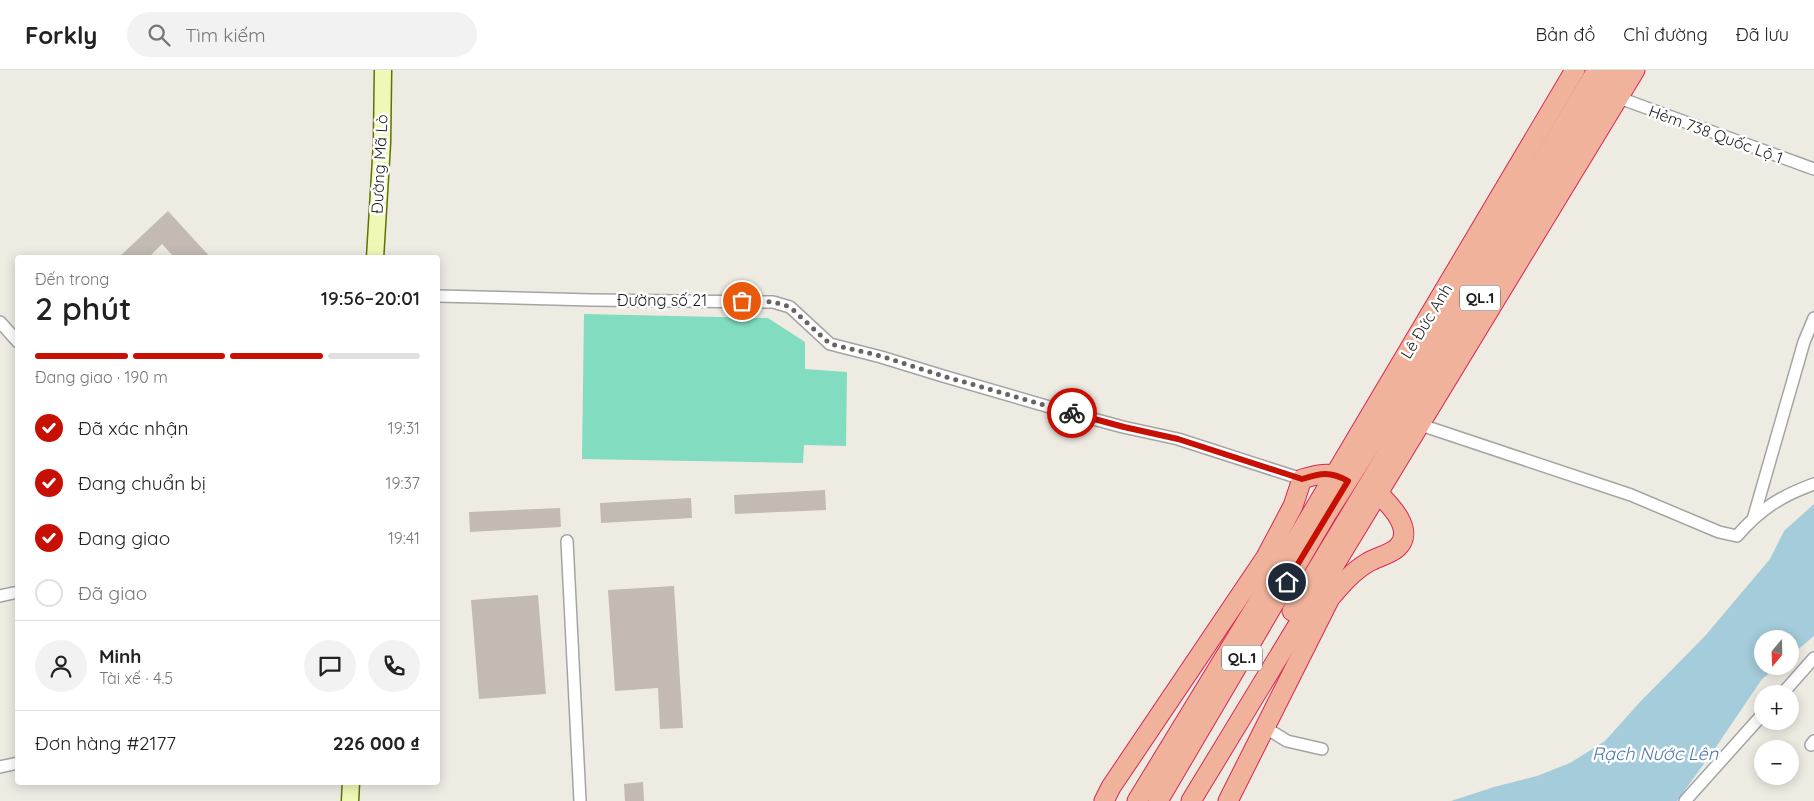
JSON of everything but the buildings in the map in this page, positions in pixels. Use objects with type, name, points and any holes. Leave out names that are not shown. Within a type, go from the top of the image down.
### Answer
[{"type":"highway","name":"Lê Đức Anh","points":[[1158,801],[1326,515],[1341,477],[1576,70]]},
{"type":"highway","name":"Lê Đức Anh","points":[[1137,801],[1292,547],[1403,394],[1597,70]]},
{"type":"highway","name":"QL.1","points":[[1610,94],[1615,70]]},
{"type":"highway","name":"QL.1","points":[[1179,801],[1342,525],[1414,422],[1445,385],[1551,192],[1610,94],[1635,70]]},
{"type":"highway","name":"QL.1","points":[[1192,801],[1379,494],[1414,422]]},
{"type":"highway","points":[[1104,801],[1111,787],[1266,557],[1293,506],[1302,479],[1312,476],[1341,477]]},
{"type":"highway","points":[[1228,801],[1330,598],[1355,571],[1367,562],[1394,549],[1401,542],[1403,529],[1400,520],[1394,510],[1379,494]]},
{"type":"main road","name":"Đường Mã Lò","points":[[376,255],[382,143],[383,70]]},
{"type":"main road","points":[[350,801],[351,785]]},
{"type":"street","name":"Hẻm 738 Quốc Lộ 1","points":[[1610,94],[1814,169]]},
{"type":"street","name":"Đường số 21","points":[[440,296],[774,302],[790,307],[830,344],[881,356],[952,379],[1069,412],[1178,439],[1302,479]]},
{"type":"street","points":[[1754,516],[1804,342],[1814,318]]},
{"type":"street","points":[[0,322],[15,339]]},
{"type":"street","points":[[1414,422],[1631,495],[1719,532],[1737,536],[1754,516],[1791,492],[1814,484]]},
{"type":"street","points":[[567,541],[580,801]]},
{"type":"street","points":[[0,596],[15,593]]},
{"type":"street","points":[[1790,685],[1814,658]]},
{"type":"street","points":[[1685,801],[1754,724]]},
{"type":"street","points":[[1266,728],[1287,741],[1322,749]]},
{"type":"street","points":[[0,767],[15,764]]},
{"type":"green space","points":[[584,314],[768,318],[805,342],[805,369],[847,372],[846,446],[804,445],[803,463],[582,459]]},
{"type":"water","name":"Rạch Nước Lên","points":[[1814,504],[1814,636],[1799,648],[1799,630],[1754,630],[1754,675],[1767,675],[1758,685],[1754,685],[1754,691],[1677,801],[1451,801],[1537,776],[1570,763],[1605,741],[1640,702],[1705,636],[1770,559],[1784,531]]},
{"type":"way so far","points":[[742,301],[774,302],[790,307],[830,344],[881,356],[1002,394],[1072,413]]},
{"type":"route","points":[[1072,413],[1178,439],[1302,479],[1324,474],[1335,474],[1348,481],[1287,582]]}]
